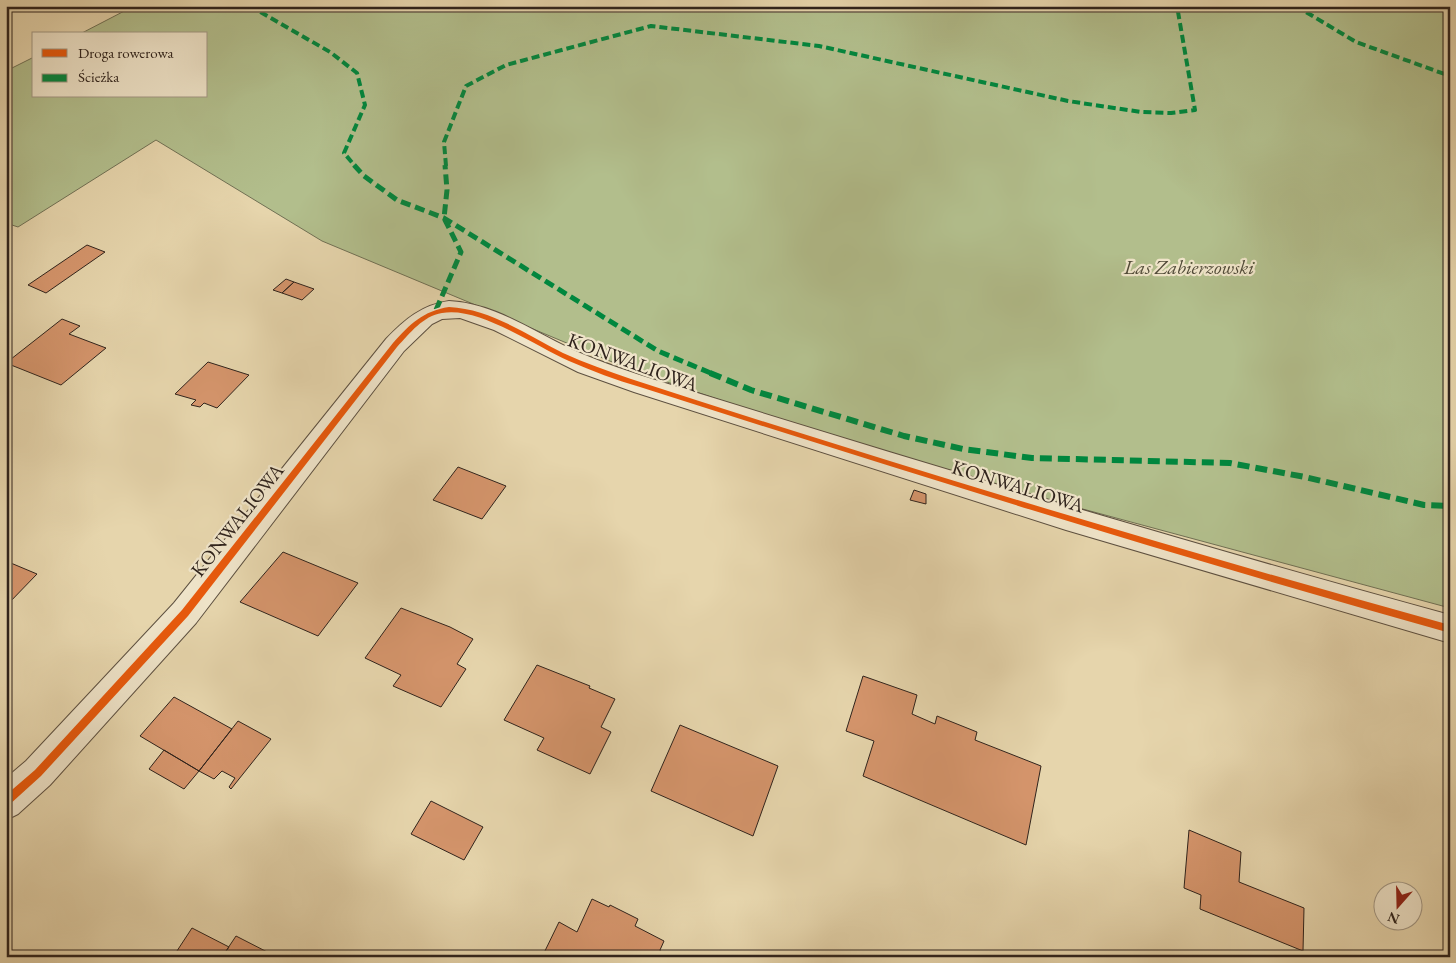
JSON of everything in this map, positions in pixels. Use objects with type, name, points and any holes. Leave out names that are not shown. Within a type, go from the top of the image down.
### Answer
[{"type":"street","name":"KONWALIOWA","points":[[6,802],[38,773],[185,613],[395,345],[417,322],[436,310],[461,310],[491,320],[575,361],[685,399],[1279,583],[1450,629]]},
{"type":"green space","name":"Las Zabierzowski","points":[[134,6],[1450,6],[1450,608],[875,453],[629,369],[322,241],[156,140],[18,227],[6,223],[6,71],[32,58],[32,98],[208,98],[208,32],[84,32]]},
{"type":"building","points":[[87,245],[105,252],[46,293],[28,285]]},
{"type":"building","points":[[286,279],[294,282],[282,293],[273,290]]},
{"type":"building","points":[[294,282],[314,289],[302,300],[282,293]]},
{"type":"building","points":[[62,319],[80,326],[69,334],[106,348],[61,385],[6,363]]},
{"type":"building","points":[[208,362],[249,375],[217,408],[204,403],[200,407],[191,405],[196,400],[175,394]]},
{"type":"building","points":[[458,467],[506,486],[482,519],[433,500]]},
{"type":"building","points":[[914,490],[926,494],[926,504],[910,500]]},
{"type":"building","points":[[283,552],[358,583],[318,636],[240,602]]},
{"type":"building","points":[[6,561],[37,574],[6,606]]},
{"type":"building","points":[[401,608],[450,627],[473,639],[457,664],[466,669],[441,707],[393,686],[401,675],[365,658]]},
{"type":"building","points":[[537,665],[590,686],[589,688],[615,699],[601,727],[611,732],[590,774],[537,750],[544,738],[504,720]]},
{"type":"building","points":[[863,676],[917,695],[912,714],[935,724],[937,716],[977,732],[975,740],[1041,766],[1026,845],[863,776],[874,741],[846,731]]},
{"type":"building","points":[[174,697],[232,729],[199,771],[140,736]]},
{"type":"building","points":[[238,721],[271,739],[231,789],[229,787],[235,778],[222,771],[214,779],[199,771]]},
{"type":"building","points":[[680,725],[778,766],[753,836],[651,791]]},
{"type":"building","points":[[164,750],[199,771],[184,789],[149,769]]},
{"type":"building","points":[[431,801],[483,827],[464,860],[411,834]]},
{"type":"building","points":[[1189,830],[1241,852],[1239,882],[1304,908],[1303,951],[1200,909],[1201,895],[1184,888]]},
{"type":"building","points":[[592,899],[609,907],[610,905],[638,919],[635,926],[664,941],[660,950],[662,957],[542,957],[559,922],[577,932]]},
{"type":"building","points":[[192,928],[229,947],[222,957],[173,957]]},
{"type":"building","points":[[236,936],[275,956],[222,957]]},
{"type":"marked path","points":[[250,6],[330,52],[357,73],[365,105],[344,153],[364,176],[397,200],[444,218],[658,351],[751,390],[904,436],[963,449],[1032,458],[1230,463],[1305,477],[1424,505],[1450,506]]},
{"type":"marked path","points":[[436,310],[461,252],[444,218],[447,190],[444,142],[466,86],[506,65],[651,26],[819,46],[957,75],[984,84],[1068,101],[1141,112],[1171,113],[1195,110],[1177,6]]},
{"type":"marked path","points":[[1296,6],[1356,42],[1450,76]]},
{"type":"cycle path","points":[[6,802],[38,773],[185,613],[395,345],[423,318],[449,309],[474,313],[488,318],[573,360],[643,386],[1066,518],[1450,629]]}]
